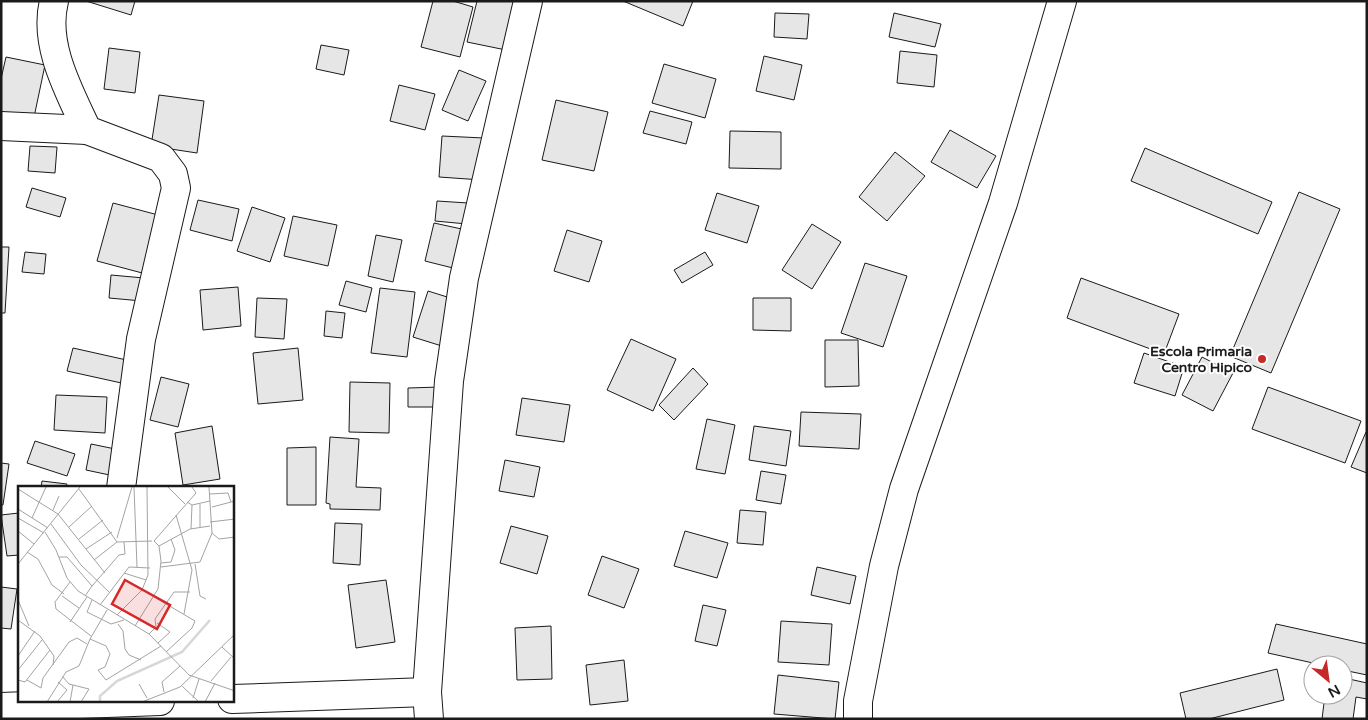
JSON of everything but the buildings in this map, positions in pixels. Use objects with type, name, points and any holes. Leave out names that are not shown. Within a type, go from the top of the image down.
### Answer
[{"type":"street","points":[[54,1],[52,34],[63,79],[86,130]]},
{"type":"street","points":[[429,719],[427,692],[449,381],[464,278],[486,174],[528,1]]},
{"type":"street","points":[[858,719],[858,701],[884,566],[904,489],[1004,203],[1062,1]]},
{"type":"street","points":[[1,126],[86,130],[161,158],[173,174],[176,188],[141,339],[120,486]]},
{"type":"street","points":[[234,699],[427,692]]},
{"type":"street","points":[[1,707],[119,708],[154,702]]},
{"type":"place","name":"Escola Primaria Centro Hipico","points":[[1262,359]]}]
